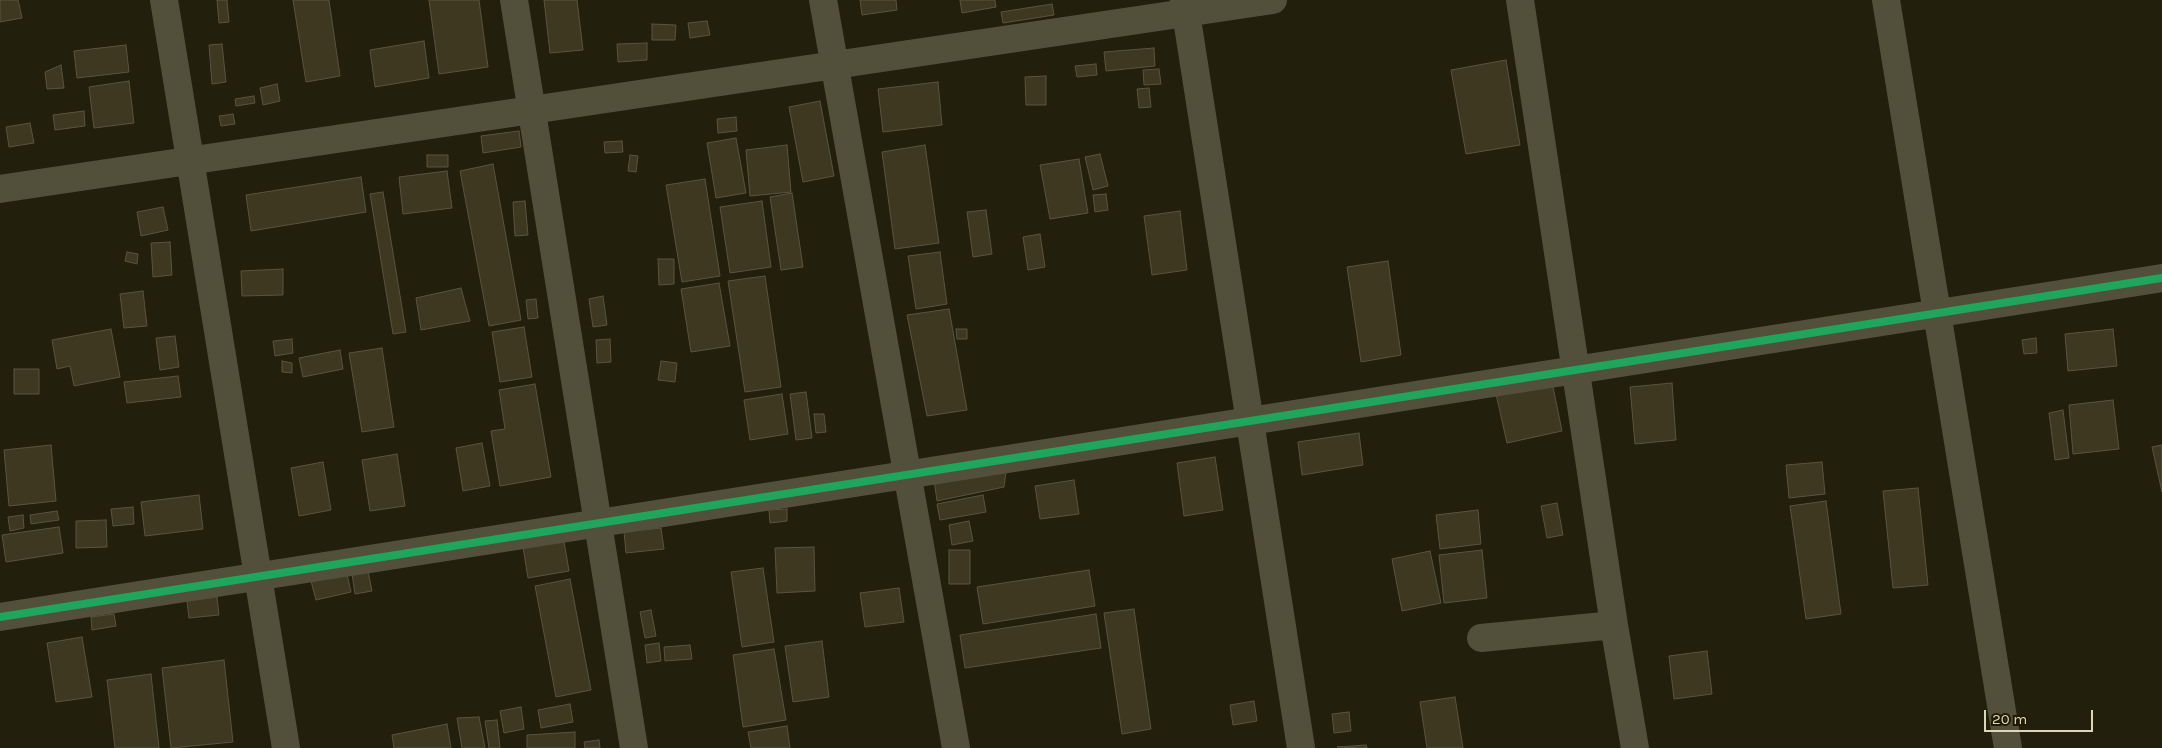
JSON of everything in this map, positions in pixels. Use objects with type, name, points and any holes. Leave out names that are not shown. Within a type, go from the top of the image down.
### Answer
[{"type":"street","points":[[164,0],[286,748]]},
{"type":"street","points":[[514,0],[634,748]]},
{"type":"street","points":[[823,0],[833,65],[956,748]]},
{"type":"street","points":[[0,189],[833,65],[1185,6],[1273,0]]},
{"type":"street","points":[[1520,0],[1614,626],[1635,748]]},
{"type":"street","points":[[1886,0],[2008,748]]},
{"type":"street","points":[[1185,6],[1300,748]]},
{"type":"street","points":[[0,617],[2162,278]]},
{"type":"street","points":[[1481,638],[1614,626]]},
{"type":"building","points":[[0,0],[18,0],[22,18],[0,22]]},
{"type":"building","points":[[217,0],[227,0],[229,22],[219,23]]},
{"type":"building","points":[[293,0],[329,0],[340,76],[306,82]]},
{"type":"building","points":[[429,0],[479,0],[488,67],[439,74]]},
{"type":"building","points":[[544,0],[577,0],[583,50],[550,53]]},
{"type":"building","points":[[860,0],[896,0],[897,10],[862,15]]},
{"type":"building","points":[[960,0],[995,0],[996,7],[962,13]]},
{"type":"building","points":[[1052,4],[1054,15],[1003,23],[1001,12]]},
{"type":"building","points":[[707,21],[710,35],[690,38],[688,23]]},
{"type":"building","points":[[652,24],[676,25],[675,40],[652,40]]},
{"type":"building","points":[[424,41],[429,78],[375,87],[370,50]]},
{"type":"building","points":[[647,43],[647,60],[618,62],[617,44]]},
{"type":"building","points":[[222,44],[226,82],[212,84],[209,45]]},
{"type":"building","points":[[126,45],[129,72],[77,78],[74,51]]},
{"type":"building","points":[[1154,48],[1155,66],[1106,71],[1104,52]]},
{"type":"building","points":[[1506,60],[1520,145],[1466,154],[1451,70]]},
{"type":"building","points":[[1096,64],[1097,75],[1077,77],[1075,66]]},
{"type":"building","points":[[61,65],[64,88],[47,89],[45,72]]},
{"type":"building","points":[[1159,69],[1161,84],[1144,85],[1143,70]]},
{"type":"building","points":[[1046,76],[1046,105],[1026,105],[1025,77]]},
{"type":"building","points":[[129,81],[134,123],[94,128],[89,87]]},
{"type":"building","points":[[938,82],[942,125],[883,132],[878,89]]},
{"type":"building","points":[[277,84],[280,101],[263,105],[260,88]]},
{"type":"building","points":[[1149,88],[1151,107],[1139,108],[1137,89]]},
{"type":"building","points":[[254,96],[255,103],[236,106],[235,99]]},
{"type":"building","points":[[820,101],[834,176],[803,182],[789,107]]},
{"type":"building","points":[[84,111],[85,126],[55,130],[53,115]]},
{"type":"building","points":[[233,114],[235,124],[221,126],[219,116]]},
{"type":"building","points":[[736,117],[737,131],[718,133],[717,119]]},
{"type":"building","points":[[30,123],[34,143],[9,147],[6,127]]},
{"type":"building","points":[[519,131],[521,147],[483,153],[481,136]]},
{"type":"building","points":[[736,138],[746,193],[716,198],[707,143]]},
{"type":"building","points":[[622,141],[623,152],[605,153],[604,142]]},
{"type":"building","points":[[787,145],[791,192],[750,196],[746,150]]},
{"type":"building","points":[[925,145],[939,243],[895,249],[882,152]]},
{"type":"building","points":[[1100,154],[1108,186],[1093,190],[1085,157]]},
{"type":"building","points":[[427,155],[448,155],[448,167],[427,167]]},
{"type":"building","points":[[630,155],[638,156],[636,172],[628,171]]},
{"type":"building","points":[[1079,159],[1088,213],[1050,219],[1040,165]]},
{"type":"building","points":[[493,164],[521,320],[489,326],[460,171]]},
{"type":"building","points":[[447,171],[452,208],[403,214],[399,177]]},
{"type":"building","points":[[361,177],[366,212],[251,231],[246,195]]},
{"type":"building","points":[[705,179],[720,276],[682,282],[666,185]]},
{"type":"building","points":[[383,192],[406,332],[393,334],[370,194]]},
{"type":"building","points":[[792,193],[803,267],[781,270],[770,197]]},
{"type":"building","points":[[1106,194],[1108,210],[1095,212],[1093,195]]},
{"type":"building","points":[[525,201],[528,235],[515,236],[513,202]]},
{"type":"building","points":[[762,201],[771,267],[730,273],[720,207]]},
{"type":"building","points":[[163,207],[168,230],[141,236],[137,212]]},
{"type":"building","points":[[986,210],[992,254],[973,257],[967,212]]},
{"type":"building","points":[[1180,211],[1187,270],[1152,275],[1144,216]]},
{"type":"building","points":[[1040,234],[1045,267],[1028,270],[1023,237]]},
{"type":"building","points":[[170,242],[172,275],[153,277],[151,243]]},
{"type":"building","points":[[127,252],[138,254],[137,264],[125,261]]},
{"type":"building","points":[[940,252],[947,304],[916,309],[908,256]]},
{"type":"building","points":[[658,259],[674,259],[674,284],[659,285]]},
{"type":"building","points":[[1388,261],[1401,355],[1361,362],[1347,267]]},
{"type":"building","points":[[283,269],[283,295],[242,296],[241,271]]},
{"type":"building","points":[[765,276],[781,387],[745,392],[728,281]]},
{"type":"building","points":[[719,283],[730,346],[691,352],[681,289]]},
{"type":"building","points":[[461,288],[470,321],[421,330],[416,298]]},
{"type":"building","points":[[143,291],[147,326],[124,328],[120,294]]},
{"type":"building","points":[[603,296],[607,325],[593,327],[589,299]]},
{"type":"building","points":[[536,299],[538,318],[528,319],[526,300]]},
{"type":"building","points":[[949,309],[967,410],[927,416],[907,315]]},
{"type":"building","points":[[524,327],[532,377],[500,382],[492,332]]},
{"type":"building","points":[[111,329],[120,377],[74,386],[70,366],[57,369],[52,340]]},
{"type":"building","points":[[956,329],[967,329],[967,339],[957,339]]},
{"type":"building","points":[[2113,329],[2117,366],[2068,371],[2065,334]]},
{"type":"building","points":[[175,336],[179,367],[160,370],[156,338]]},
{"type":"building","points":[[2036,338],[2037,353],[2024,354],[2022,340]]},
{"type":"building","points":[[292,339],[293,353],[275,356],[273,341]]},
{"type":"building","points":[[610,339],[611,362],[597,363],[596,340]]},
{"type":"building","points":[[382,348],[394,427],[362,432],[349,353]]},
{"type":"building","points":[[340,350],[343,369],[303,377],[299,358]]},
{"type":"building","points":[[282,361],[292,363],[292,373],[282,372]]},
{"type":"building","points":[[661,361],[677,363],[675,382],[658,380]]},
{"type":"building","points":[[14,369],[39,369],[39,394],[14,394]]},
{"type":"building","points":[[178,376],[181,397],[127,403],[124,382]]},
{"type":"building","points":[[1552,382],[1562,431],[1507,443],[1496,394]]},
{"type":"building","points":[[1672,383],[1676,440],[1635,444],[1630,387]]},
{"type":"building","points":[[535,384],[551,477],[500,486],[491,431],[505,429],[499,390]]},
{"type":"building","points":[[806,392],[812,438],[796,440],[790,394]]},
{"type":"building","points":[[782,394],[788,434],[750,440],[744,400]]},
{"type":"building","points":[[2113,400],[2119,449],[2073,454],[2069,405]]},
{"type":"building","points":[[2063,410],[2069,458],[2055,460],[2049,413]]},
{"type":"building","points":[[814,414],[824,414],[826,432],[816,433]]},
{"type":"building","points":[[1359,433],[1363,465],[1302,475],[1298,442]]},
{"type":"building","points":[[482,443],[490,486],[463,491],[456,448]]},
{"type":"building","points":[[51,445],[56,501],[9,506],[4,450]]},
{"type":"building","points":[[2162,445],[2162,492],[2152,447]]},
{"type":"building","points":[[397,454],[405,506],[370,511],[362,460]]},
{"type":"building","points":[[1215,457],[1223,510],[1184,516],[1177,463]]},
{"type":"building","points":[[323,462],[331,510],[299,516],[291,468]]},
{"type":"building","points":[[1822,462],[1825,494],[1789,498],[1786,465]]},
{"type":"building","points":[[1007,465],[1004,487],[937,501],[934,480]]},
{"type":"building","points":[[1074,480],[1079,514],[1040,519],[1035,486]]},
{"type":"building","points":[[1918,488],[1928,585],[1893,588],[1883,491]]},
{"type":"building","points":[[199,495],[203,529],[145,536],[141,502]]},
{"type":"building","points":[[983,495],[986,512],[940,520],[937,504]]},
{"type":"building","points":[[1826,501],[1841,614],[1806,619],[1790,506]]},
{"type":"building","points":[[1557,503],[1563,535],[1547,538],[1541,506]]},
{"type":"building","points":[[133,507],[134,524],[113,526],[111,509]]},
{"type":"building","points":[[787,509],[787,521],[770,523],[769,510]]},
{"type":"building","points":[[1478,510],[1481,544],[1440,549],[1436,515]]},
{"type":"building","points":[[57,511],[59,520],[31,524],[30,515]]},
{"type":"building","points":[[23,515],[24,528],[10,531],[8,517]]},
{"type":"building","points":[[106,520],[107,547],[76,548],[76,521]]},
{"type":"building","points":[[969,521],[973,541],[952,545],[949,525]]},
{"type":"building","points":[[59,527],[63,553],[6,562],[2,535]]},
{"type":"building","points":[[661,528],[664,549],[626,553],[624,532]]},
{"type":"building","points":[[564,541],[569,571],[528,578],[523,547]]},
{"type":"building","points":[[814,547],[815,591],[777,593],[775,548]]},
{"type":"building","points":[[949,550],[970,550],[970,584],[949,584]]},
{"type":"building","points":[[1482,550],[1487,598],[1444,603],[1439,555]]},
{"type":"building","points":[[1430,551],[1441,603],[1402,611],[1392,559]]},
{"type":"building","points":[[763,568],[774,642],[742,647],[731,572]]},
{"type":"building","points":[[1089,570],[1095,606],[983,624],[977,587]]},
{"type":"building","points":[[368,571],[372,591],[355,594],[352,574]]},
{"type":"building","points":[[347,574],[351,592],[316,600],[311,581]]},
{"type":"building","points":[[570,579],[591,690],[556,697],[535,586]]},
{"type":"building","points":[[899,588],[904,622],[865,627],[860,593]]},
{"type":"building","points":[[217,597],[219,615],[189,618],[187,601]]},
{"type":"building","points":[[1134,609],[1151,729],[1122,734],[1104,613]]},
{"type":"building","points":[[651,610],[656,636],[645,638],[640,612]]},
{"type":"building","points":[[114,614],[116,626],[92,630],[91,617]]},
{"type":"building","points":[[1096,614],[1101,648],[965,668],[960,635]]},
{"type":"building","points":[[82,637],[92,697],[56,702],[47,643]]},
{"type":"building","points":[[822,641],[829,697],[793,702],[785,646]]},
{"type":"building","points":[[659,643],[661,661],[647,663],[645,645]]},
{"type":"building","points":[[690,645],[692,659],[665,661],[664,647]]},
{"type":"building","points":[[774,649],[786,720],[743,727],[733,655]]},
{"type":"building","points":[[1707,651],[1712,694],[1674,699],[1669,656]]},
{"type":"building","points":[[224,660],[233,742],[171,748],[162,668]]},
{"type":"building","points":[[151,674],[159,748],[115,748],[107,680]]},
{"type":"building","points":[[1455,697],[1463,748],[1427,748],[1420,702]]},
{"type":"building","points":[[1254,701],[1257,721],[1233,725],[1230,705]]},
{"type":"building","points":[[570,704],[573,722],[541,728],[538,710]]},
{"type":"building","points":[[521,707],[524,729],[504,733],[500,711]]},
{"type":"building","points":[[1349,712],[1351,731],[1334,733],[1332,714]]},
{"type":"building","points":[[479,717],[485,748],[462,748],[457,718]]},
{"type":"building","points":[[497,720],[500,748],[489,748],[485,721]]},
{"type":"building","points":[[447,724],[451,748],[394,748],[392,735]]},
{"type":"building","points":[[787,726],[790,748],[751,748],[748,732]]},
{"type":"building","points":[[575,732],[575,748],[527,748],[527,735]]},
{"type":"building","points":[[599,740],[600,748],[585,748],[584,742]]},
{"type":"building","points":[[1366,745],[1367,748],[1337,747]]},
{"type":"cycle path","points":[[0,617],[2162,278]]}]
